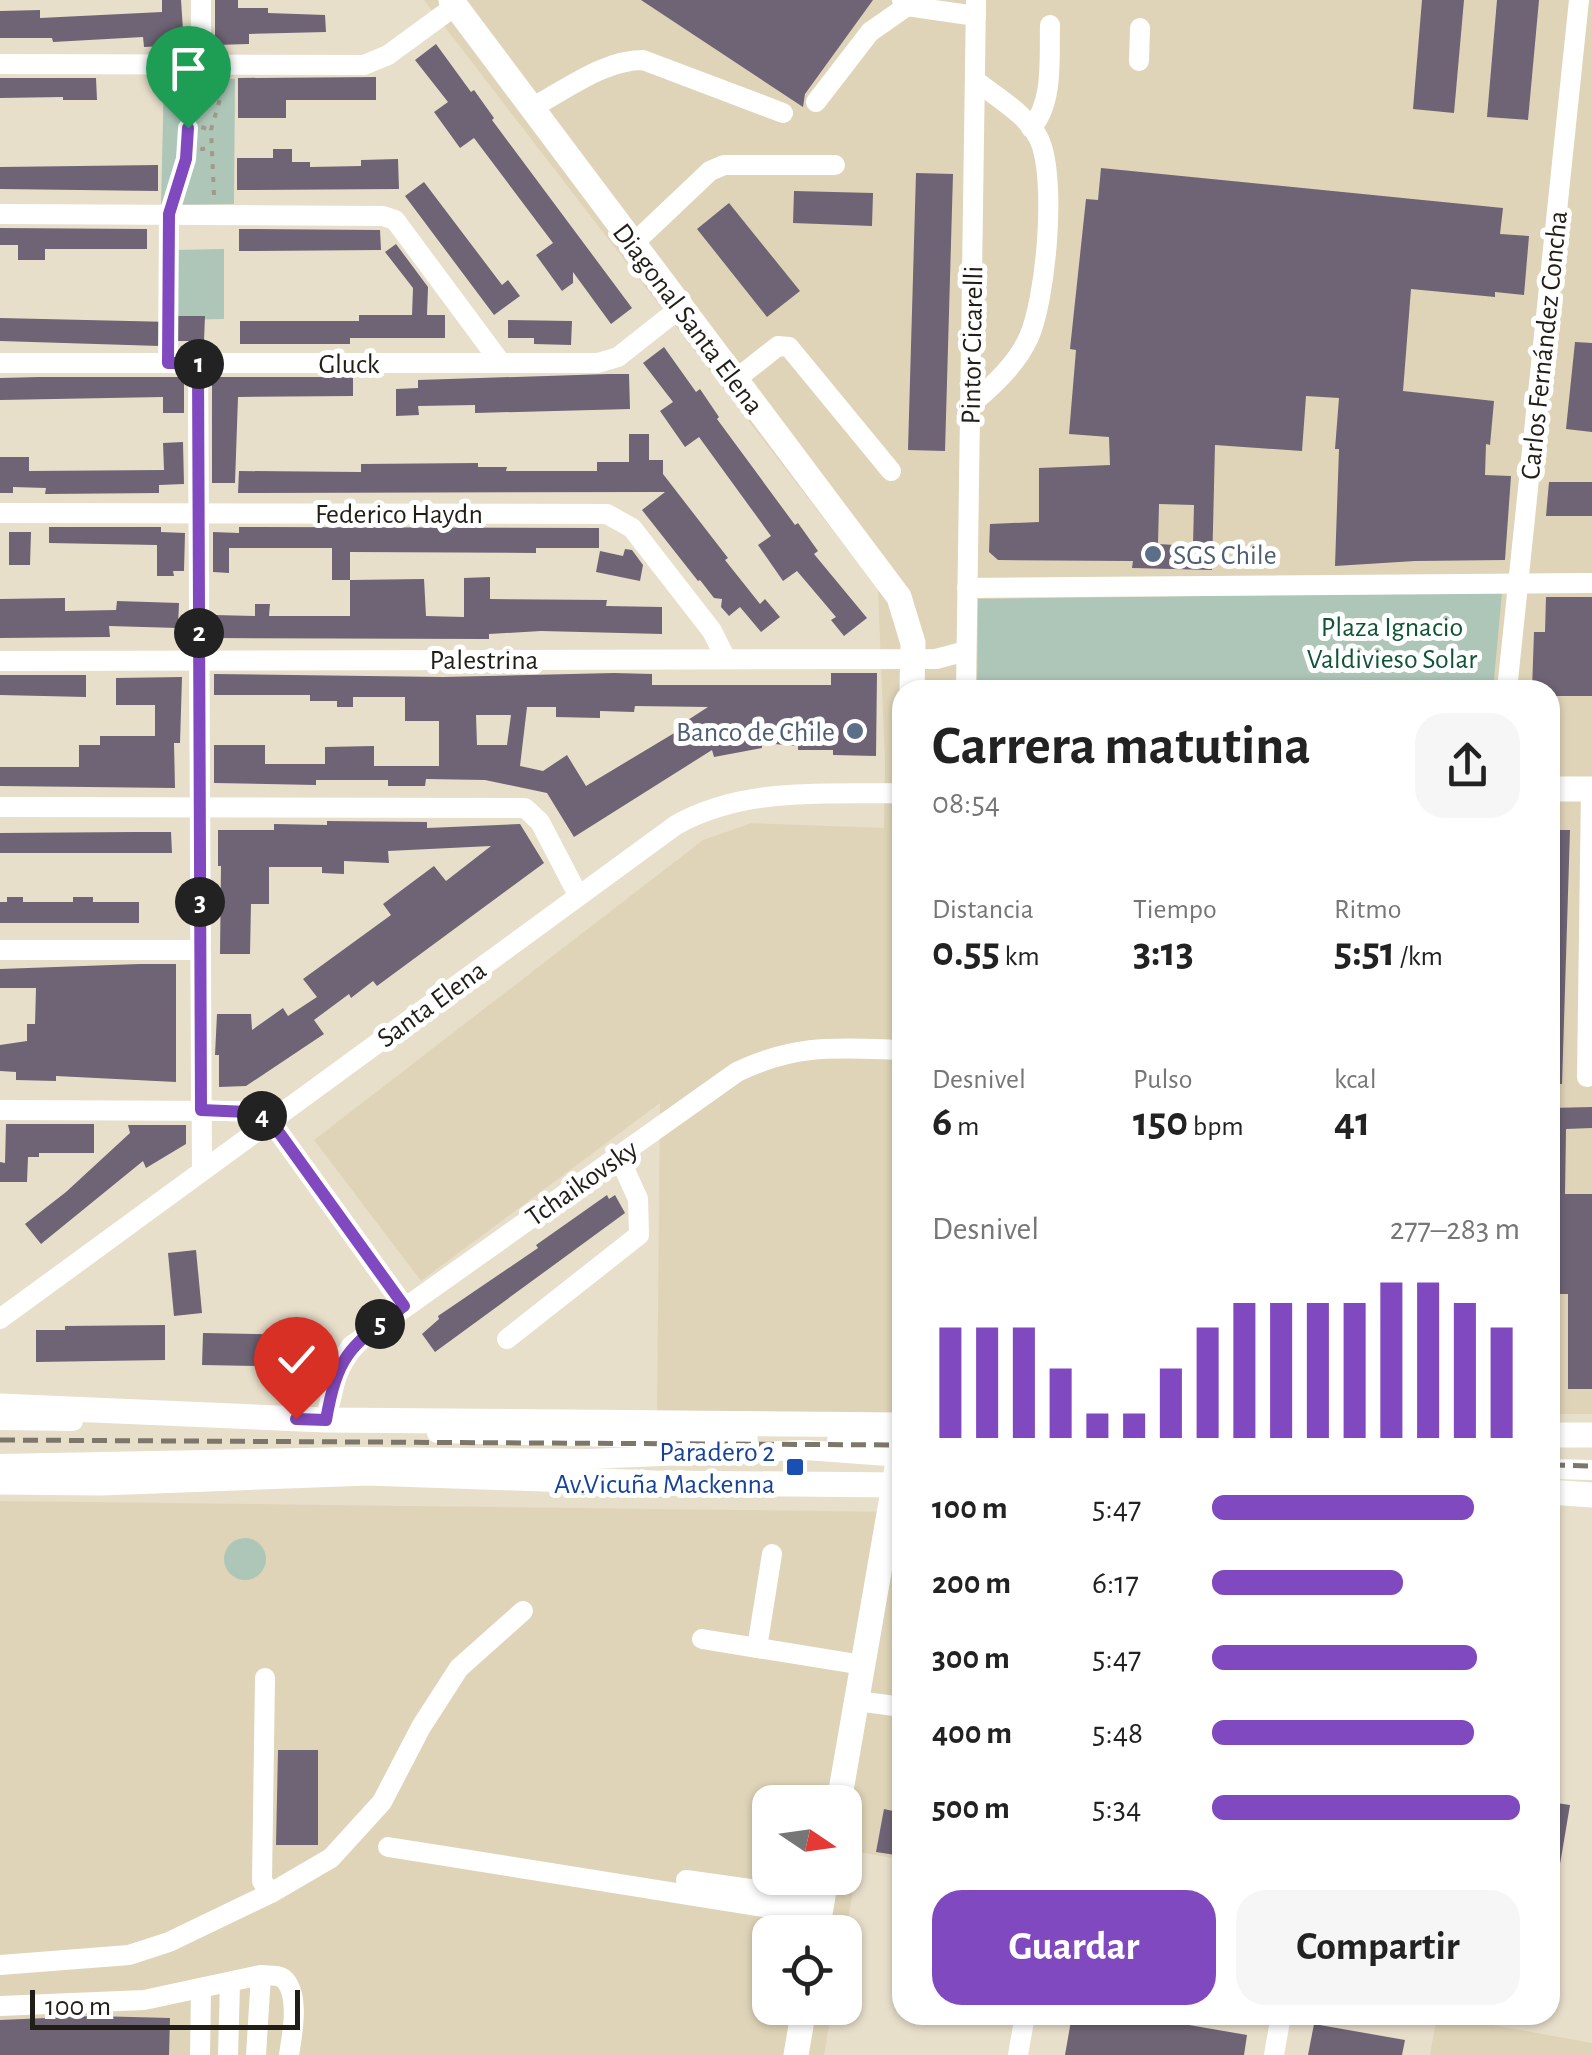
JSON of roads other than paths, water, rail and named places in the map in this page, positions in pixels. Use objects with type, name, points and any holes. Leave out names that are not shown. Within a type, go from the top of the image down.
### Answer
[{"type":"main road","name":"Diagonal Santa Elena","points":[[453,3],[899,597],[906,612],[913,651],[912,680]]},
{"type":"main road","points":[[1560,789],[1592,788]]},
{"type":"main road","points":[[0,1406],[326,1420],[892,1425]]},
{"type":"main road","points":[[1560,1435],[1592,1436]]},
{"type":"main road","points":[[0,1482],[101,1483],[368,1473],[656,1483],[892,1485]]},
{"type":"main road","points":[[1560,1492],[1592,1494]]},
{"type":"main road","points":[[842,1785],[892,1516]]},
{"type":"main road","points":[[796,2055],[801,2025]]},
{"type":"street","points":[[201,0],[201,65]]},
{"type":"street","name":"Carlos Fernández Concha","points":[[1508,680],[1579,0]]},
{"type":"street","points":[[0,64],[372,63],[453,3]]},
{"type":"street","points":[[816,102],[870,32],[904,3],[976,8]]},
{"type":"street","name":"Pintor Cicarelli","points":[[966,680],[976,8]]},
{"type":"street","points":[[1031,128],[1044,103],[1050,25]]},
{"type":"street","points":[[1139,61],[1140,28]]},
{"type":"street","points":[[532,108],[624,60],[643,60],[783,113]]},
{"type":"street","points":[[970,404],[993,387],[1027,343],[1040,307],[1050,176],[1039,138],[974,80]]},
{"type":"street","points":[[632,244],[710,171],[724,165],[835,165]]},
{"type":"street","points":[[0,214],[382,216],[395,220],[501,363]]},
{"type":"street","name":"Gluck","points":[[0,363],[611,360],[680,308]]},
{"type":"street","points":[[735,380],[778,346],[789,347],[890,471]]},
{"type":"street","points":[[198,363],[202,1171]]},
{"type":"street","name":"Federico Haydn","points":[[0,513],[607,514],[632,528],[712,632],[726,659]]},
{"type":"street","points":[[966,588],[1592,583]]},
{"type":"street","name":"Palestrina","points":[[0,661],[726,659],[913,651],[952,657],[966,651]]},
{"type":"street","points":[[1587,1077],[1592,788]]},
{"type":"street","name":"Santa Elena","points":[[0,1319],[676,825],[712,808],[762,796],[892,793]]},
{"type":"street","points":[[0,807],[524,808],[540,822],[578,895]]},
{"type":"street","points":[[0,950],[200,950]]},
{"type":"street","name":"Tchaikovsky","points":[[326,1420],[339,1365],[352,1346],[737,1072],[801,1049],[892,1050]]},
{"type":"street","points":[[0,1110],[201,1110],[248,1112],[270,1120],[404,1306]]},
{"type":"street","points":[[507,1339],[639,1236],[638,1199],[618,1156]]},
{"type":"street","points":[[0,1420],[892,1447]]},
{"type":"street","points":[[1560,1445],[1592,1446]]},
{"type":"street","points":[[0,1464],[350,1456],[588,1459],[892,1447]]},
{"type":"street","points":[[1560,1469],[1592,1470]]},
{"type":"street","points":[[757,1648],[772,1554]]},
{"type":"street","points":[[0,1964],[129,1955],[169,1942],[331,1858],[382,1802],[421,1726],[459,1668],[522,1611]]},
{"type":"street","points":[[702,1639],[863,1665]]},
{"type":"street","points":[[265,1678],[262,1882],[271,1892]]},
{"type":"street","points":[[857,1701],[892,1706]]},
{"type":"street","points":[[388,1847],[821,1906]]},
{"type":"street","points":[[686,1880],[821,1906]]},
{"type":"street","points":[[256,2055],[261,1976]]},
{"type":"street","points":[[0,2006],[144,2000],[277,1976],[285,1980],[292,1996],[289,2055]]},
{"type":"street","points":[[228,2055],[230,1984]]},
{"type":"street","points":[[200,2055],[202,1990]]},
{"type":"street","points":[[1018,2055],[1023,2025]]},
{"type":"street","points":[[1274,2055],[1279,2025]]},
{"type":"railway","points":[[0,1440],[892,1445]]},
{"type":"railway","points":[[1560,1465],[1592,1466]]},
{"type":"place","name":"SGS Chile","points":[[1153,554]]},
{"type":"place","name":"Banco de Chile","points":[[855,731]]},
{"type":"place","name":"Paradero 2 Av.Vicuña Mackenna","points":[[795,1467]]},
{"type":"park label","name":"Plaza Ignacio Valdivieso Solar","points":[[1392,642]]}]
